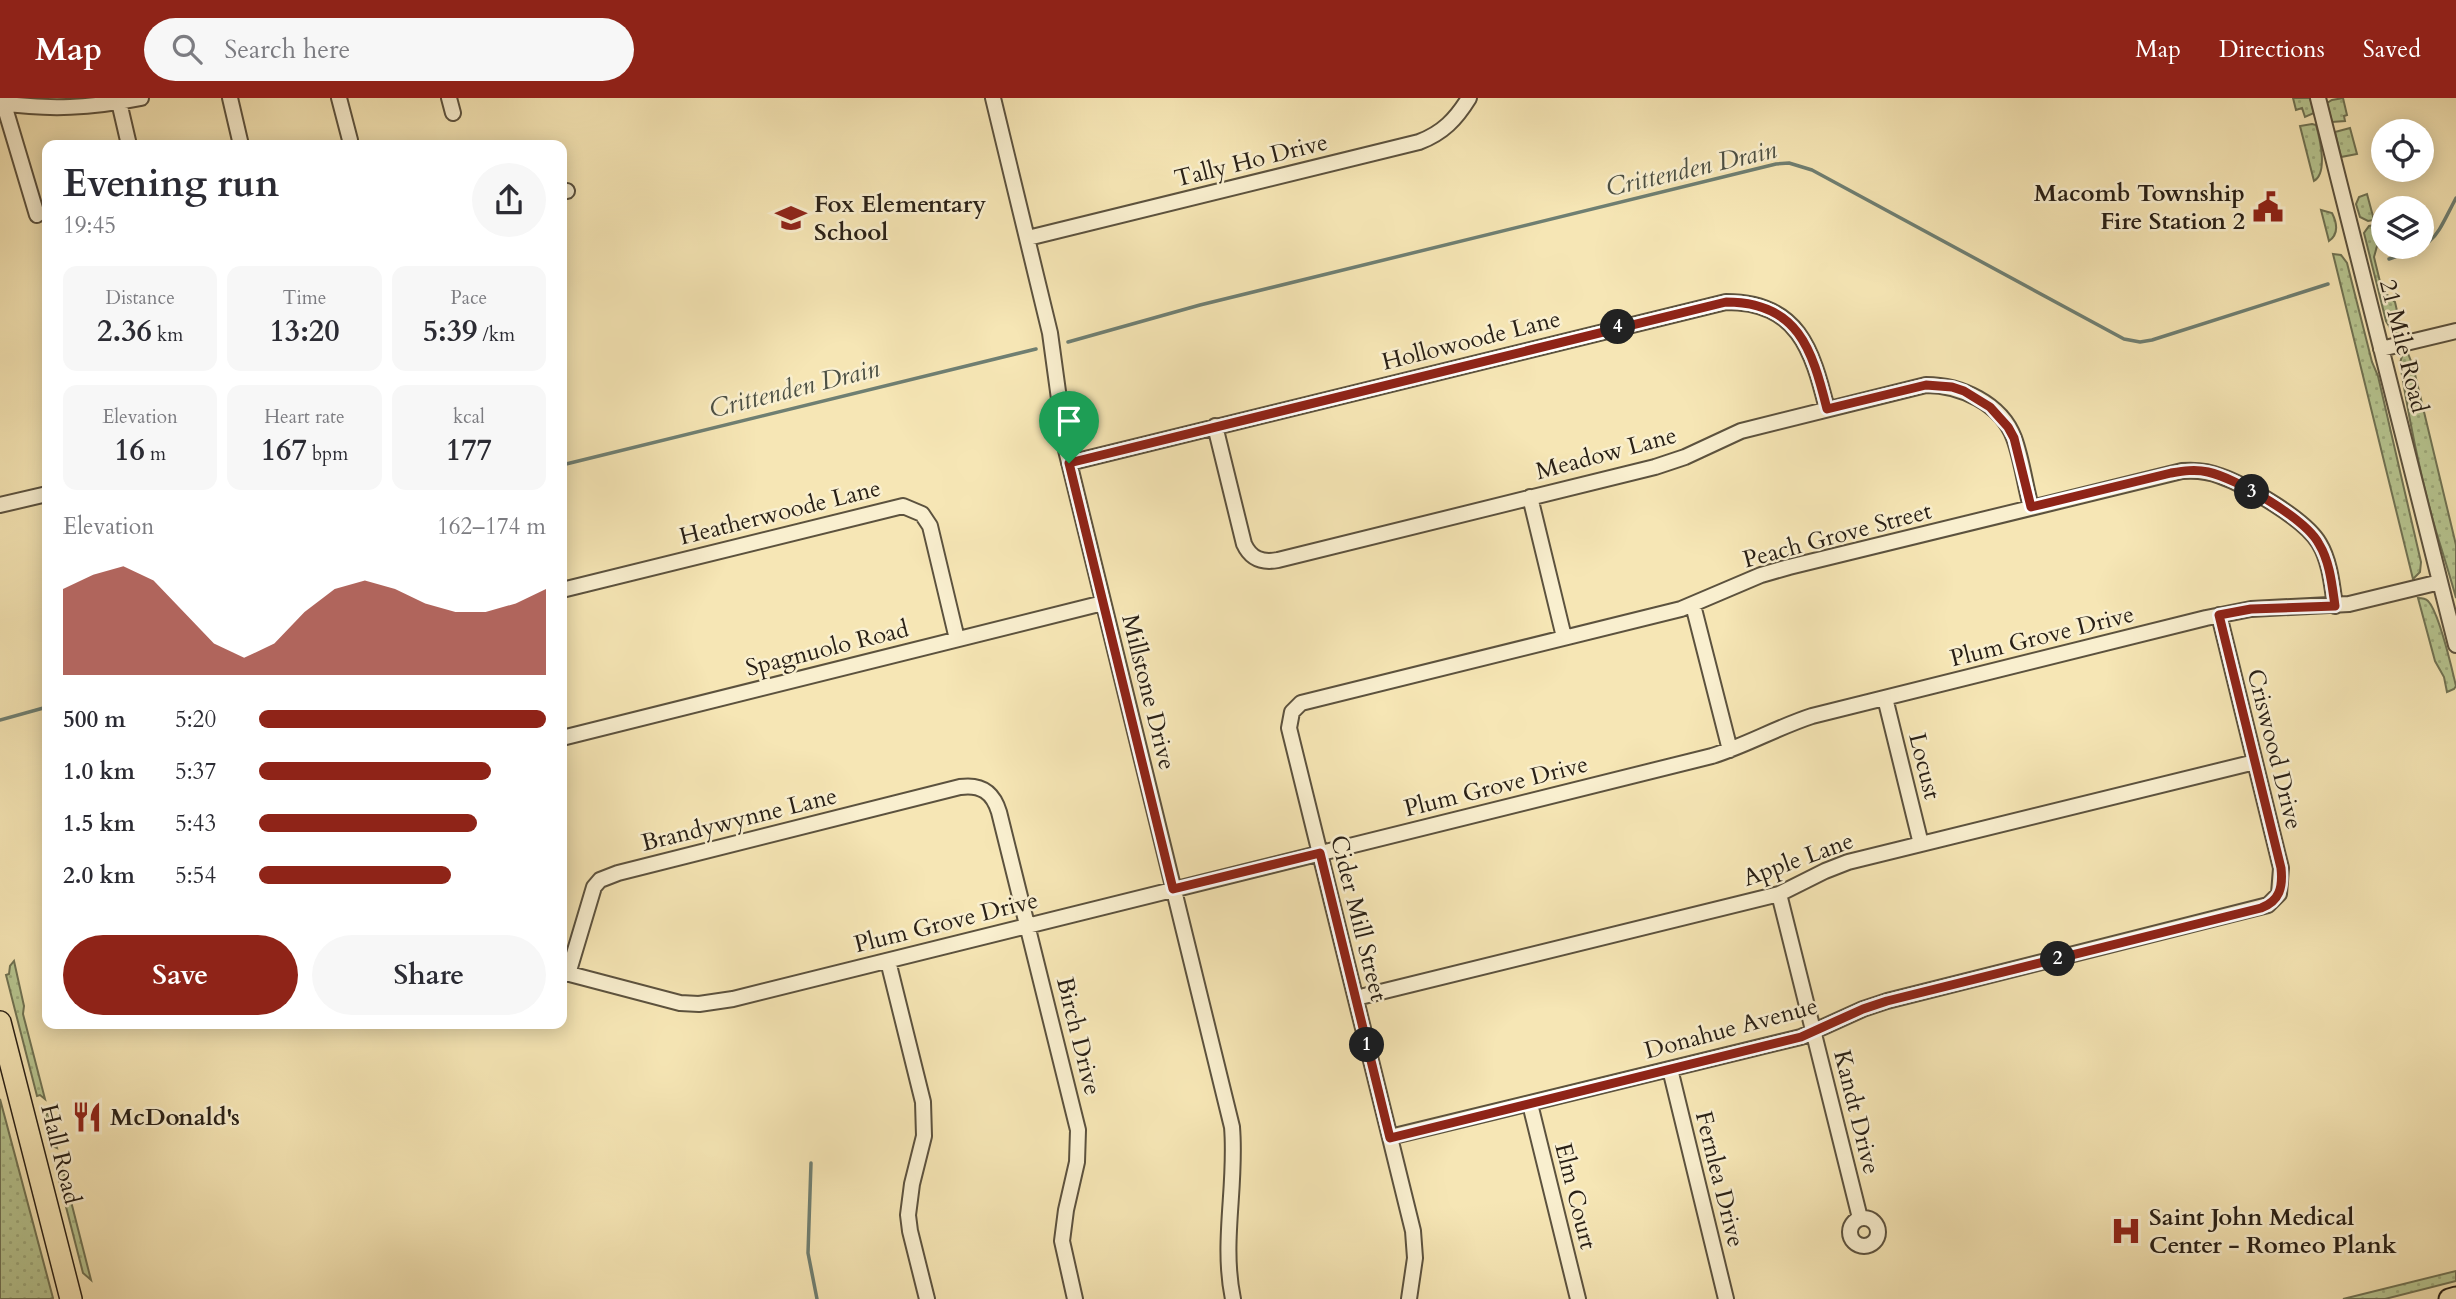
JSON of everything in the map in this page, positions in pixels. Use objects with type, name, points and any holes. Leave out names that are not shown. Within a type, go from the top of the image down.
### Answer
[{"type":"highway","name":"Hall Road","points":[[0,1022],[71,1299]]},
{"type":"main road","points":[[2449,1299],[2456,1297]]},
{"type":"street","points":[[37,215],[1,102],[67,108],[141,98]]},
{"type":"street","points":[[230,98],[240,140]]},
{"type":"street","points":[[339,98],[350,140]]},
{"type":"street","name":"Millstone Drive","points":[[993,98],[1050,333],[1062,433],[1232,1127],[1228,1250],[1233,1299]]},
{"type":"street","name":"Tally Ho Drive","points":[[1028,238],[1419,142],[1443,131],[1461,112],[1469,98]]},
{"type":"street","name":"21 Mile Road","points":[[2318,98],[2456,645]]},
{"type":"street","points":[[120,102],[128,140]]},
{"type":"street","name":"Hollowoode Lane","points":[[1069,463],[1726,302],[1753,304],[1793,326],[1806,343],[1812,357],[1827,409]]},
{"type":"street","points":[[2381,349],[2456,331]]},
{"type":"street","name":"Meadow Lane","points":[[1214,426],[1244,544],[1247,552],[1262,561],[1278,560],[1655,467],[1685,457],[1730,435],[1926,385],[1964,391],[1990,407],[2008,427],[2014,438],[2031,507]]},
{"type":"street","name":"Peach Grove Street","points":[[1292,712],[1307,701],[1693,605],[1773,571],[2182,471],[2207,472],[2220,476],[2292,516],[2311,531],[2324,555],[2335,606]]},
{"type":"street","points":[[0,505],[42,495]]},
{"type":"street","points":[[1530,497],[1564,637]]},
{"type":"street","name":"Heatherwoode Lane","points":[[567,589],[902,506],[922,514],[930,526],[957,639]]},
{"type":"street","name":"Plum Grove Drive","points":[[567,974],[664,1000],[699,1004],[733,999],[1730,750],[1794,721],[2219,615],[2251,609],[2335,606],[2380,598],[2440,582]]},
{"type":"street","name":"Spagnuolo Road","points":[[567,737],[1103,603]]},
{"type":"street","points":[[1693,605],[1730,750]]},
{"type":"street","name":"Criswood Drive","points":[[2219,615],[2281,868],[2279,894]]},
{"type":"street","name":"Locust","points":[[1885,698],[1921,844]]},
{"type":"street","name":"Cider Mill Street","points":[[1292,712],[1289,728],[1415,1246],[1409,1299]]},
{"type":"street","name":"Apple Lane","points":[[1356,998],[1779,894],[1836,866],[2255,762]]},
{"type":"street","name":"Brandywynne Lane","points":[[567,967],[590,896],[600,880],[618,873],[960,787],[986,790]]},
{"type":"street","name":"Birch Drive","points":[[986,790],[997,804],[1078,1130],[1077,1162],[1062,1241],[1075,1299]]},
{"type":"street","name":"Kandt Drive","points":[[1779,894],[1860,1218]]},
{"type":"street","name":"Donahue Avenue","points":[[1390,1138],[1814,1032],[1880,1003],[2261,908],[2275,900],[2279,894]]},
{"type":"street","points":[[888,961],[923,1102],[923,1136],[908,1214],[927,1299]]},
{"type":"street","name":"Fernlea Drive","points":[[1670,1069],[1726,1299]]},
{"type":"street","name":"Elm Court","points":[[1531,1104],[1578,1299]]},
{"type":"green space","points":[[2293,98],[2310,98],[2314,113],[2305,117],[2302,108],[2296,110]]},
{"type":"green space","points":[[2343,98],[2347,115],[2344,116],[2345,121],[2332,122],[2327,103]]},
{"type":"green space","points":[[2316,125],[2322,155],[2321,171],[2314,181],[2300,126]]},
{"type":"green space","points":[[2350,128],[2357,154],[2341,157],[2335,132]]},
{"type":"green space","points":[[2367,194],[2371,220],[2360,217],[2356,204],[2359,197]]},
{"type":"green space","points":[[2321,210],[2332,213],[2335,221],[2336,232],[2329,241]]},
{"type":"green space","points":[[2369,226],[2371,259],[2374,259],[2382,290],[2395,302],[2403,337],[2392,331],[2386,321],[2364,233]]},
{"type":"green space","points":[[2333,254],[2341,255],[2347,263],[2378,376],[2421,562],[2420,572],[2413,579]]},
{"type":"green space","points":[[2407,351],[2413,366],[2456,545],[2456,598],[2430,510],[2411,426],[2400,363]]},
{"type":"green space","points":[[2418,598],[2428,601],[2441,628],[2456,686],[2447,692],[2444,677],[2435,661]]},
{"type":"green space","points":[[14,961],[24,1006],[23,1014],[45,1099],[37,1096],[6,975],[9,974]]},
{"type":"green space","points":[[0,1099],[53,1298],[50,1299],[0,1299]]},
{"type":"green space","points":[[48,1112],[57,1148],[50,1145],[44,1121]]},
{"type":"green space","points":[[61,1162],[91,1280],[83,1273],[56,1168]]},
{"type":"green space","points":[[2456,1271],[2456,1281],[2385,1299],[2343,1299]]},
{"type":"waterway","name":"Crittenden Drain","points":[[1068,342],[1200,305],[1789,163],[1812,170],[2124,339],[2140,342],[2152,340],[2328,284]]},
{"type":"waterway","name":"Crittenden Drain","points":[[2434,236],[2456,198]]},
{"type":"waterway","name":"Crittenden Drain","points":[[567,464],[1036,349]]},
{"type":"waterway","name":"Crittenden Drain","points":[[0,720],[42,708]]},
{"type":"waterway","points":[[811,1163],[808,1253],[817,1299]]},
{"type":"place","name":"Macomb Township Fire Station 2","points":[[2268,207]]},
{"type":"place","name":"Fox Elementary School","points":[[791,218]]},
{"type":"place","name":"McDonald's","points":[[87,1117]]},
{"type":"place","name":"Saint John Medical Center - Romeo Plank","points":[[2126,1231]]},
{"type":"route","points":[[1712,304],[1753,304],[1777,314],[1798,331],[1818,372],[1827,409],[1926,385],[1964,391],[1990,407],[2000,416],[2014,438],[2031,507],[2171,473],[2194,470],[2233,482],[2292,516],[2311,531],[2324,555],[2335,606],[2251,609],[2219,615],[2281,868],[2282,885],[2279,894],[2275,900],[2261,908],[1873,1005],[1801,1037],[1390,1138],[1320,853],[1173,889],[1069,463],[1712,304]]}]
